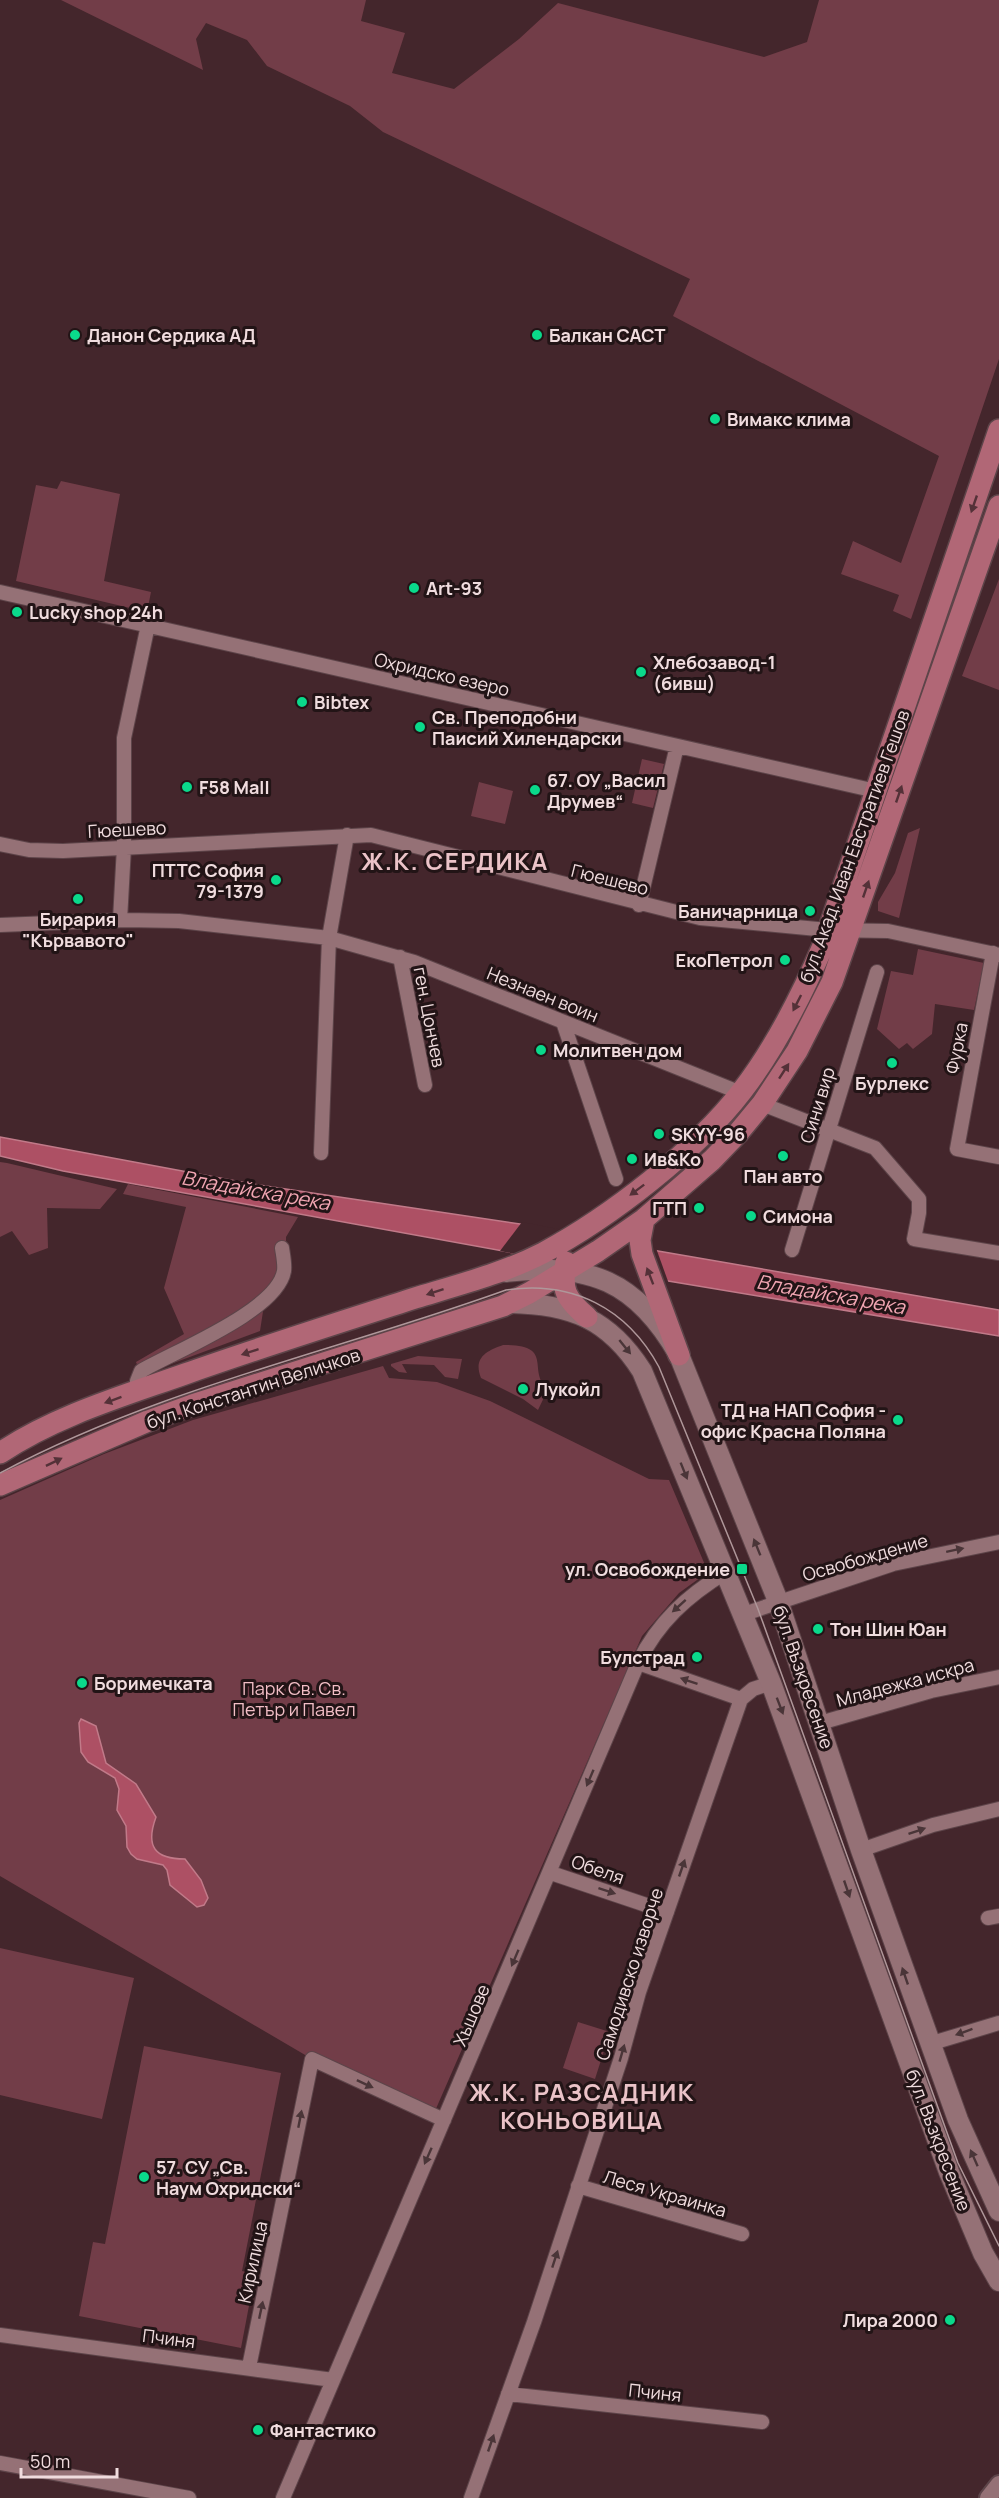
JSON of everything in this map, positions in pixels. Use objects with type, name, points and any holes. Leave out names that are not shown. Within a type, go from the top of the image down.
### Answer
[{"type":"main road","name":"бул. Акад. Иван Евстратиев Гешов","points":[[491,1274],[543,1253],[645,1184],[689,1146],[741,1092],[789,1018],[828,930],[999,430]]},
{"type":"main road","name":"бул. Акад. Иван Евстратиев Гешов","points":[[510,1303],[644,1219],[712,1160],[762,1104],[814,1022],[852,930],[999,506]]},
{"type":"main road","points":[[587,1317],[576,1308],[562,1283],[564,1271],[576,1244],[597,1218]]},
{"type":"main road","points":[[644,1219],[640,1240],[642,1254],[679,1355]]},
{"type":"main road","name":"бул. Възкресение","points":[[491,1274],[535,1269],[587,1273],[624,1291],[658,1323],[679,1355],[778,1601],[929,2044],[958,2120],[999,2211]]},
{"type":"main road","name":"бул. Константин Величков","points":[[0,1453],[63,1414],[491,1274]]},
{"type":"main road","name":"бул. Възкресение","points":[[510,1303],[537,1304],[587,1317],[618,1338],[642,1371],[771,1683],[949,2172],[983,2253],[999,2281]]},
{"type":"main road","name":"бул. Константин Величков","points":[[0,1485],[181,1409],[510,1303]]},
{"type":"street","name":"Охридско езеро","points":[[0,592],[876,791]]},
{"type":"street","points":[[120,920],[124,847],[124,738],[148,625]]},
{"type":"street","points":[[639,905],[677,746]]},
{"type":"street","name":"Гюешево","points":[[0,844],[29,850],[63,851],[346,835],[382,837],[639,905],[725,922],[828,930],[888,930],[996,954]]},
{"type":"street","points":[[321,1154],[329,938],[346,835]]},
{"type":"street","name":"Незнаен воин","points":[[0,925],[120,920],[179,921],[329,938],[400,957],[741,1092]]},
{"type":"street","name":"Фурка","points":[[996,954],[957,1149],[999,1157]]},
{"type":"street","name":"ген. Цончев","points":[[400,957],[425,1084]]},
{"type":"street","name":"Сини вир","points":[[792,1250],[878,972]]},
{"type":"street","points":[[563,1022],[616,1179]]},
{"type":"street","points":[[762,1104],[875,1148],[915,1194],[920,1207],[914,1239],[999,1253]]},
{"type":"street","points":[[139,1390],[137,1381],[141,1371],[248,1314],[268,1297],[281,1279],[284,1270],[282,1248]]},
{"type":"street","name":"Освобождение","points":[[744,1614],[893,1564],[999,1542]]},
{"type":"street","name":"Хъшове","points":[[283,2498],[649,1640],[668,1616],[702,1587],[726,1572]]},
{"type":"street","points":[[638,1663],[741,1699],[753,1689],[771,1683]]},
{"type":"street","name":"Младежка искра","points":[[820,1723],[930,1690],[999,1677]]},
{"type":"street","name":"Самодивско изворче","points":[[471,2498],[578,2186],[667,1912],[741,1699]]},
{"type":"street","points":[[861,1850],[933,1825],[999,1809]]},
{"type":"street","name":"Обеля","points":[[551,1873],[667,1912]]},
{"type":"street","points":[[929,2044],[999,2023]]},
{"type":"street","name":"Кирилица","points":[[249,2367],[312,2059],[444,2120]]},
{"type":"street","name":"Леся Украинка","points":[[578,2186],[742,2235]]},
{"type":"street","name":"Пчиня","points":[[0,2335],[333,2380]]},
{"type":"street","name":"Пчиня","points":[[508,2394],[762,2422]]},
{"type":"street","points":[[0,2463],[189,2498]]},
{"type":"street","points":[[988,2498],[999,2484]]},
{"type":"green space","points":[[61,0],[366,0],[361,21],[405,33],[392,73],[454,89],[519,39],[558,3],[764,57],[807,42],[819,0],[999,0],[999,359],[911,619],[893,611],[899,595],[841,574],[853,541],[901,563],[939,456],[673,316],[690,279],[383,132],[350,106],[267,66],[247,40],[206,23],[196,39],[203,70]]},
{"type":"green space","points":[[61,481],[120,494],[104,581],[151,592],[147,612],[16,581],[36,485],[57,489]]},
{"type":"green space","points":[[999,579],[999,690],[962,676]]},
{"type":"green space","points":[[642,759],[664,764],[653,808],[632,803]]},
{"type":"green space","points":[[479,782],[513,791],[505,824],[471,816]]},
{"type":"green space","points":[[920,828],[899,918],[878,911],[878,902],[895,873],[908,833]]},
{"type":"green space","points":[[918,949],[984,963],[974,1010],[935,1004],[932,1034],[913,1049],[907,1043],[899,1049],[877,1029],[891,971],[913,975]]},
{"type":"green space","points":[[0,1162],[117,1189],[100,1209],[47,1208],[48,1248],[29,1255],[12,1231],[0,1237]]},
{"type":"green space","points":[[128,1184],[298,1217],[286,1237],[286,1281],[278,1295],[264,1305],[260,1331],[141,1375],[136,1362],[184,1334],[164,1288],[186,1207],[123,1194]]},
{"type":"green space","points":[[503,1345],[519,1346],[535,1354],[539,1375],[548,1389],[538,1410],[523,1399],[481,1378],[480,1360],[486,1353]]},
{"type":"green space","points":[[418,1356],[462,1359],[458,1379],[445,1377],[434,1365],[402,1364],[407,1373],[399,1372],[391,1366],[391,1364]]},
{"type":"green space","name":"Парк Св. Св. Петър и Павел","points":[[383,1366],[389,1378],[437,1382],[490,1401],[649,1479],[669,1480],[708,1572],[679,1593],[642,1636],[435,2111],[312,2059],[0,1876],[0,1500],[104,1454],[193,1420]]},
{"type":"green space","points":[[0,1948],[134,1978],[102,2119],[0,2095]]},
{"type":"green space","points":[[578,2022],[610,2032],[595,2079],[563,2068]]},
{"type":"green space","points":[[144,2046],[281,2073],[242,2271],[255,2274],[241,2348],[79,2316],[93,2242],[105,2244]]},
{"type":"water","name":"Владайска река","points":[[0,1137],[252,1184],[520,1224],[658,1251],[999,1310],[999,1336],[668,1281],[63,1171],[0,1156]]},
{"type":"water","points":[[81,1719],[96,1726],[106,1763],[136,1784],[156,1817],[152,1836],[155,1849],[166,1857],[185,1859],[201,1880],[208,1898],[204,1905],[197,1907],[170,1885],[167,1870],[163,1865],[137,1859],[131,1854],[127,1847],[126,1826],[117,1810],[119,1789],[115,1778],[88,1762],[81,1752],[79,1723]]},
{"type":"pier","points":[[522,1222],[656,1248],[669,1284],[500,1251]]},
{"type":"tram line","points":[[0,1473],[60,1443],[185,1394],[506,1290],[530,1288],[575,1294],[614,1314],[646,1346],[659,1367],[758,1609],[958,2163],[999,2246]]},
{"type":"place","name":"Данон Сердика АД","points":[[75,335]]},
{"type":"place","name":"Балкан САСТ","points":[[537,335]]},
{"type":"place","name":"Вимакс клима","points":[[715,419]]},
{"type":"place","name":"Art-93","points":[[414,588]]},
{"type":"place","name":"Lucky shop 24h","points":[[17,612]]},
{"type":"place","name":"Хлебозавод-1 (бивш)","points":[[641,672]]},
{"type":"place","name":"Bibtex","points":[[302,702]]},
{"type":"place","name":"Св. Преподобни Паисий Хилендарски","points":[[420,727]]},
{"type":"place","name":"F58 Mall","points":[[187,787]]},
{"type":"place","name":"67. ОУ „Васил Друмев“","points":[[535,790]]},
{"type":"place","name":"ПТТС София 79-1379","points":[[276,880]]},
{"type":"place","name":"Бирария \"Кървавото\"","points":[[78,899]]},
{"type":"place","name":"Баничарница","points":[[810,911]]},
{"type":"place","name":"ЕкоПетрол","points":[[785,960]]},
{"type":"place","name":"Молитвен дом","points":[[541,1050]]},
{"type":"place","name":"Бурлекс","points":[[892,1063]]},
{"type":"place","name":"SKYY-96","points":[[659,1134]]},
{"type":"place","name":"Пан авто","points":[[783,1156]]},
{"type":"place","name":"Ив&Ко","points":[[632,1159]]},
{"type":"place","name":"ГТП","points":[[699,1208]]},
{"type":"place","name":"Симона","points":[[751,1216]]},
{"type":"place","name":"Лукойл","points":[[523,1389]]},
{"type":"place","name":"ТД на НАП София - офис Красна Поляна","points":[[898,1420]]},
{"type":"place","name":"ул. Освобождение","points":[[742,1569]]},
{"type":"place","name":"Тон Шин Юан","points":[[818,1629]]},
{"type":"place","name":"Булстрад","points":[[697,1657]]},
{"type":"place","name":"Боримечката","points":[[82,1683]]},
{"type":"place","name":"57. СУ „Св. Наум Охридски“","points":[[144,2177]]},
{"type":"place","name":"Лира 2000","points":[[950,2320]]},
{"type":"place","name":"Фантастико","points":[[258,2430]]},
{"type":"district","name":"Ж.К. СЕРДИКА","points":[[455,860]]},
{"type":"district","name":"Ж.К. РАЗСАДНИК КОНЬОВИЦА","points":[[582,2105]]}]
